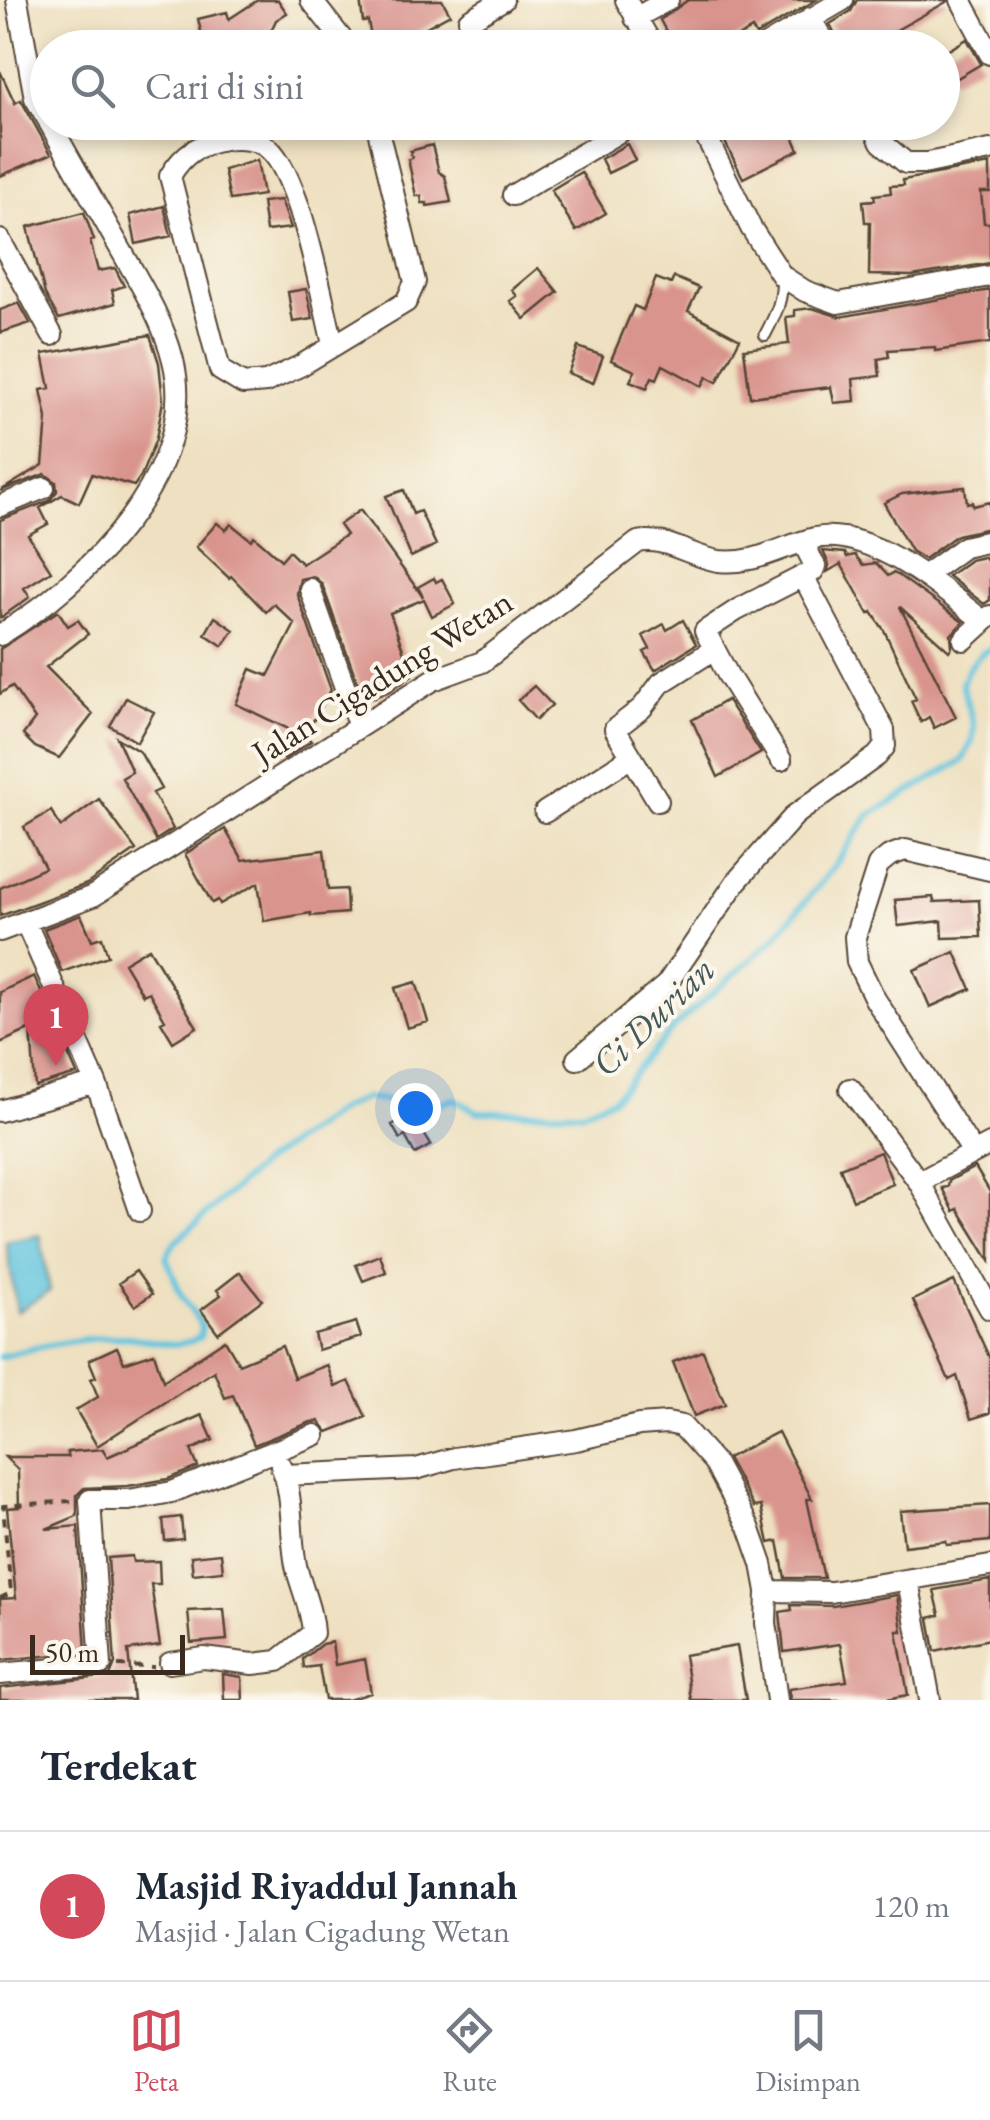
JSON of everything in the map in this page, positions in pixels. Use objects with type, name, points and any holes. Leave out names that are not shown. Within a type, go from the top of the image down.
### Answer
[{"type":"street","points":[[17,0],[30,71]]},
{"type":"street","points":[[311,0],[335,30]]},
{"type":"street","points":[[469,20],[503,0]]},
{"type":"street","points":[[630,9],[668,0]]},
{"type":"street","points":[[790,30],[843,0]]},
{"type":"street","points":[[961,0],[990,54]]},
{"type":"street","points":[[810,18],[817,30]]},
{"type":"street","points":[[0,635],[36,613],[91,564],[147,496],[177,423],[174,364],[160,320],[59,140]]},
{"type":"street","points":[[229,140],[203,144],[183,155],[170,176],[220,370],[243,384],[266,382],[300,366],[406,302],[416,282],[380,140]]},
{"type":"street","points":[[247,140],[267,148],[280,165],[301,215],[334,344]]},
{"type":"street","points":[[513,195],[606,140]]},
{"type":"street","points":[[708,140],[751,228],[782,276],[805,291],[838,303],[990,276]]},
{"type":"street","points":[[881,140],[906,164],[990,150]]},
{"type":"street","points":[[0,240],[52,335]]},
{"type":"street","points":[[0,506],[44,488]]},
{"type":"street","name":"Jalan Cigadung Wetan","points":[[0,931],[93,896],[437,678],[482,662],[638,542],[653,539],[698,556],[733,561],[765,557],[802,542],[844,539],[880,551],[925,575],[986,619]]},
{"type":"street","points":[[925,575],[964,546],[990,541]]},
{"type":"street","points":[[782,760],[706,638],[709,626],[813,571],[815,566],[802,542]]},
{"type":"street","points":[[577,1059],[666,986],[736,882],[794,815],[877,756],[884,746],[884,730],[803,576]]},
{"type":"street","points":[[310,589],[359,727]]},
{"type":"street","points":[[964,640],[986,619]]},
{"type":"street","points":[[658,801],[617,736],[618,724],[642,708],[661,682],[713,650]]},
{"type":"street","points":[[545,812],[630,758]]},
{"type":"street","points":[[918,1182],[982,1148],[875,1000],[857,962],[855,937],[878,865],[890,856],[905,850],[990,870]]},
{"type":"street","points":[[26,923],[96,1082],[140,1212]]},
{"type":"street","points":[[0,1111],[96,1082]]},
{"type":"street","points":[[850,1088],[918,1182],[990,1309]]},
{"type":"street","points":[[285,1474],[416,1469],[454,1458],[576,1440],[639,1425],[667,1422],[682,1426],[714,1462],[748,1527],[762,1564],[777,1700]]},
{"type":"street","points":[[0,1674],[101,1665],[90,1500],[129,1500],[172,1492],[315,1436]]},
{"type":"street","points":[[165,1666],[204,1658],[253,1664],[278,1661],[313,1633],[290,1533],[285,1474],[274,1450]]},
{"type":"street","points":[[767,1591],[830,1592],[990,1566]]},
{"type":"street","points":[[908,1581],[930,1700]]},
{"type":"lane","points":[[765,335],[779,308],[782,276]]},
{"type":"path","points":[[0,1598],[11,1593],[3,1506],[90,1500]]},
{"type":"path","points":[[101,1665],[165,1666]]},
{"type":"water","points":[[40,1235],[50,1291],[17,1312],[6,1242]]},
{"type":"building","points":[[258,0],[278,0],[287,13],[276,20],[271,30],[201,30],[198,19],[227,12],[229,19]]},
{"type":"building","points":[[360,0],[442,0],[450,14],[421,30],[370,30],[368,21],[363,22]]},
{"type":"building","points":[[688,0],[816,0],[765,30],[665,30],[660,20]]},
{"type":"building","points":[[857,0],[948,1],[896,30],[833,30],[830,24],[851,11]]},
{"type":"building","points":[[967,39],[981,64],[960,76],[960,43]]},
{"type":"building","points":[[0,71],[15,103],[21,100],[30,116],[30,140],[43,140],[51,154],[0,176]]},
{"type":"building","points":[[724,140],[795,140],[799,150],[743,178]]},
{"type":"building","points":[[627,144],[635,160],[608,173],[601,159]]},
{"type":"building","points":[[432,145],[451,202],[427,206],[421,196],[416,196],[408,159],[412,158],[410,151]]},
{"type":"building","points":[[257,160],[263,195],[230,200],[224,170]]},
{"type":"building","points":[[990,164],[990,192],[981,192],[984,223],[990,223],[990,263],[912,276],[869,275],[870,222],[865,222],[863,201],[891,193],[890,186],[904,185],[903,180]]},
{"type":"building","points":[[581,172],[606,213],[576,231],[551,190]]},
{"type":"building","points":[[281,200],[291,228],[266,231],[262,202]]},
{"type":"building","points":[[164,206],[171,236],[136,244],[130,215]]},
{"type":"building","points":[[84,212],[94,240],[90,241],[98,271],[115,268],[124,286],[112,290],[115,303],[59,319],[45,294],[28,227]]},
{"type":"building","points":[[538,268],[558,292],[525,319],[510,301],[517,296],[512,290]]},
{"type":"building","points":[[674,277],[699,288],[688,311],[740,339],[717,382],[707,377],[702,386],[663,365],[657,379],[652,377],[647,388],[630,381],[635,371],[611,360],[634,306],[643,310],[656,278],[671,284]]},
{"type":"building","points":[[306,289],[313,319],[293,322],[288,292]]},
{"type":"building","points":[[990,290],[990,343],[935,351],[935,347],[888,350],[889,357],[878,359],[880,376],[853,379],[855,401],[834,403],[831,387],[750,397],[744,349],[789,344],[786,317],[795,316],[795,310],[812,308],[840,317]]},
{"type":"building","points":[[19,303],[30,323],[0,333],[0,310]]},
{"type":"building","points":[[150,335],[159,363],[163,401],[156,439],[141,476],[134,486],[92,474],[79,503],[62,495],[40,508],[48,524],[28,535],[51,571],[24,588],[30,597],[0,618],[0,520],[49,501],[57,491],[56,482],[45,474],[0,491],[43,465],[47,418],[41,390],[50,388],[43,354]]},
{"type":"building","points":[[578,347],[603,356],[593,383],[568,373]]},
{"type":"building","points":[[965,487],[967,503],[972,502],[973,506],[990,502],[990,528],[957,535],[924,559],[911,551],[884,503],[902,494]]},
{"type":"building","points":[[404,490],[413,514],[420,511],[436,545],[411,557],[386,496]]},
{"type":"building","points":[[360,510],[423,597],[418,587],[434,578],[436,582],[442,579],[455,604],[432,616],[424,599],[390,613],[412,675],[390,691],[364,701],[322,584],[313,576],[300,579],[297,594],[331,690],[305,735],[311,741],[284,759],[274,746],[293,731],[236,704],[251,669],[268,676],[295,624],[274,604],[266,612],[196,547],[217,523],[226,530],[231,524],[251,540],[254,536],[281,560],[289,551],[302,564],[346,535],[339,525]]},
{"type":"building","points":[[823,551],[855,555],[863,565],[876,563],[888,576],[898,575],[963,622],[951,635],[949,651],[900,607],[956,717],[934,728],[929,717],[921,722],[911,701],[916,699],[884,630],[872,612],[869,614],[841,564],[827,572],[829,565]]},
{"type":"building","points":[[984,557],[990,564],[990,600],[984,604],[948,576],[970,560]]},
{"type":"building","points":[[58,611],[68,626],[78,620],[88,634],[46,667],[93,714],[59,758],[35,747],[23,735],[35,719],[12,686],[0,694],[0,649]]},
{"type":"building","points":[[215,617],[234,630],[223,646],[205,634]]},
{"type":"building","points":[[683,620],[696,644],[655,670],[644,652],[650,649],[643,636],[664,624],[667,630]]},
{"type":"building","points":[[534,686],[552,705],[536,720],[518,700]]},
{"type":"building","points":[[126,698],[154,712],[137,742],[110,726]]},
{"type":"building","points":[[727,700],[761,753],[718,777],[692,720]]},
{"type":"building","points":[[117,738],[140,752],[161,789],[153,793],[173,829],[156,840],[122,778],[132,772]]},
{"type":"building","points":[[99,799],[136,850],[87,884],[0,916],[0,888],[45,868],[24,827],[51,811],[61,827]]},
{"type":"building","points":[[225,829],[243,860],[324,850],[328,890],[346,889],[347,913],[311,913],[264,921],[258,883],[220,904],[218,900],[212,903],[185,854]]},
{"type":"building","points":[[933,897],[934,902],[979,900],[981,937],[943,938],[942,921],[898,926],[895,900]]},
{"type":"building","points":[[81,915],[92,940],[102,937],[108,956],[62,972],[44,929]]},
{"type":"building","points":[[149,948],[197,1027],[173,1042],[149,992],[143,995],[124,963]]},
{"type":"building","points":[[955,952],[971,989],[930,1007],[914,970]]},
{"type":"building","points":[[34,976],[77,1074],[35,1086],[31,1029],[0,1043],[0,992]]},
{"type":"building","points":[[416,982],[428,1022],[407,1028],[395,988]]},
{"type":"building","points":[[412,1114],[431,1145],[415,1154],[405,1136],[400,1139],[392,1125]]},
{"type":"building","points":[[880,1152],[893,1184],[853,1200],[840,1168]]},
{"type":"building","points":[[975,1167],[990,1192],[990,1261],[942,1188]]},
{"type":"building","points":[[380,1255],[386,1272],[363,1281],[356,1265]]},
{"type":"building","points":[[136,1271],[152,1294],[135,1306],[119,1283]]},
{"type":"building","points":[[240,1272],[262,1300],[218,1333],[201,1310],[221,1295],[217,1290]]},
{"type":"building","points":[[954,1281],[990,1359],[990,1413],[971,1419],[957,1376],[949,1380],[913,1300]]},
{"type":"building","points":[[356,1322],[361,1337],[318,1350],[314,1334]]},
{"type":"building","points":[[225,1340],[239,1364],[282,1346],[294,1378],[327,1365],[335,1387],[349,1381],[366,1417],[328,1432],[319,1421],[311,1422],[254,1445],[233,1395],[225,1398],[214,1371],[97,1446],[76,1410],[98,1397],[89,1360],[117,1347],[124,1363],[154,1353],[163,1381]]},
{"type":"building","points":[[703,1351],[725,1404],[694,1416],[673,1362]]},
{"type":"building","points":[[202,1415],[213,1440],[191,1450],[198,1467],[168,1479],[84,1488],[77,1495],[77,1516],[46,1529],[78,1526],[86,1652],[2,1660],[0,1599],[16,1598],[7,1508],[19,1507],[18,1470],[5,1457],[68,1457],[67,1452],[103,1449],[107,1457]]},
{"type":"building","points":[[778,1432],[812,1499],[807,1499],[824,1578],[785,1578],[778,1541],[769,1543],[761,1506],[754,1507],[727,1458]]},
{"type":"building","points":[[990,1505],[990,1541],[904,1546],[900,1511]]},
{"type":"building","points":[[181,1517],[183,1539],[165,1541],[163,1519]]},
{"type":"building","points":[[221,1553],[223,1571],[193,1574],[191,1556]]},
{"type":"building","points":[[132,1556],[133,1562],[159,1561],[160,1584],[151,1584],[160,1646],[128,1650],[133,1700],[0,1700],[0,1688],[110,1676],[115,1664],[108,1558]]},
{"type":"building","points":[[990,1580],[990,1639],[935,1651],[929,1618],[940,1615],[934,1590]]},
{"type":"building","points":[[897,1595],[902,1631],[897,1631],[908,1695],[881,1700],[790,1700],[789,1689],[847,1681],[840,1644],[784,1652],[780,1612],[792,1610],[791,1605],[833,1606]]},
{"type":"building","points":[[224,1609],[227,1640],[191,1643],[188,1611]]},
{"type":"building","points":[[332,1642],[335,1665],[365,1659],[371,1693],[348,1700],[325,1700],[319,1666],[304,1668],[303,1659],[322,1644]]},
{"type":"building","points":[[737,1646],[746,1700],[691,1700],[684,1655]]},
{"type":"building","points":[[223,1674],[242,1677],[243,1700],[224,1700]]},
{"type":"waterway","name":"Ci Durian","points":[[0,1357],[93,1339],[124,1337],[172,1344],[200,1337],[202,1326],[181,1295],[166,1257],[175,1242],[264,1162],[341,1109],[365,1098],[427,1106],[454,1099],[478,1112],[580,1112],[614,1098],[673,1028],[774,939],[833,868],[869,815],[962,761],[972,742],[974,727],[962,684],[968,669],[990,649]]},
{"type":"place","name":"Masjid Riyaddul Jannah","points":[[56,1066]]}]
